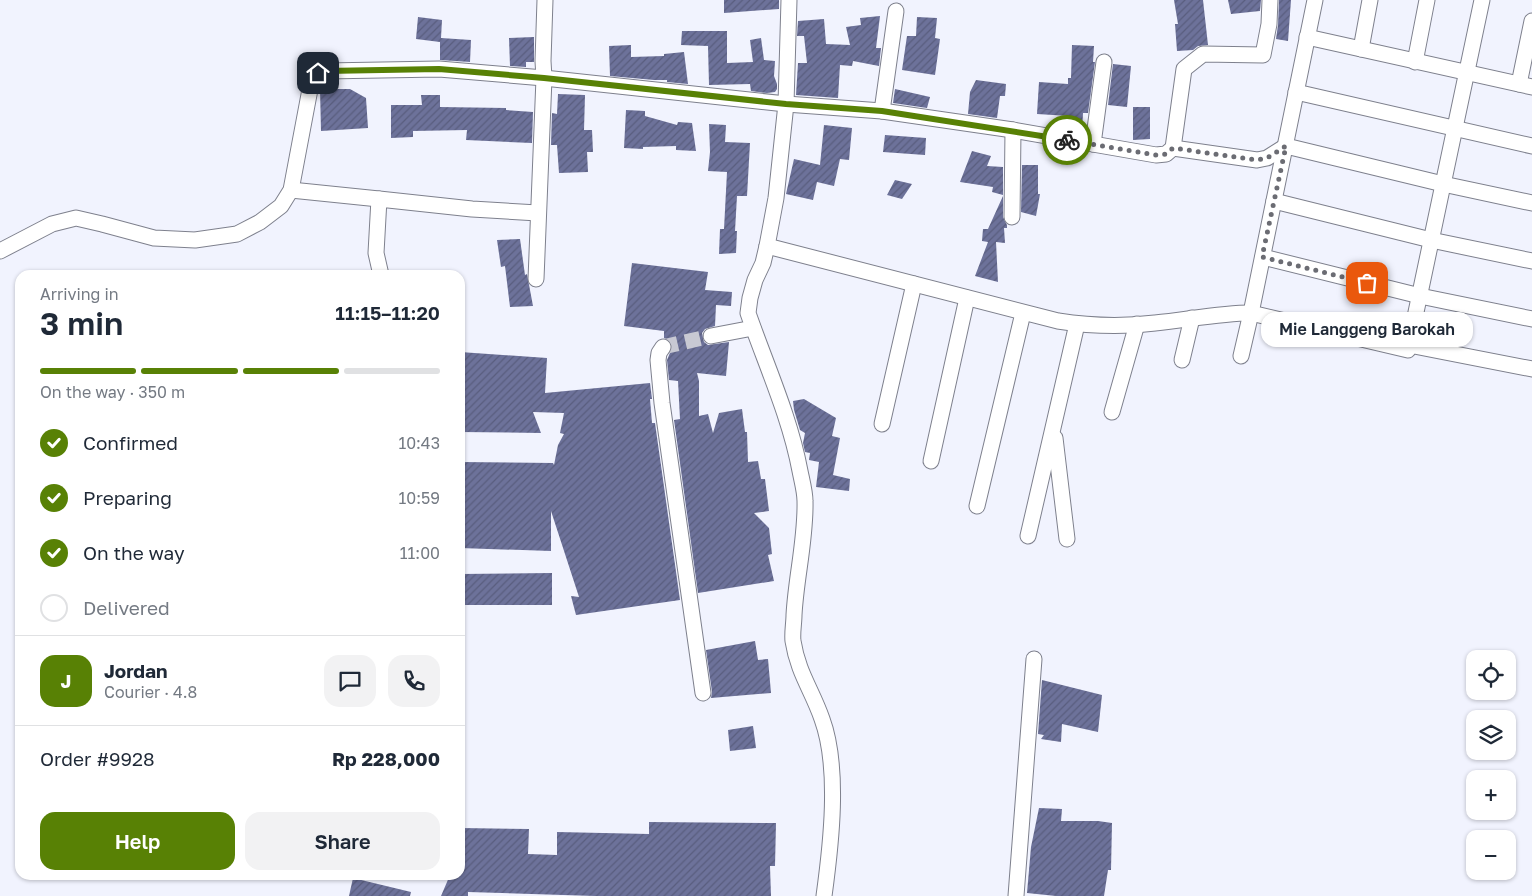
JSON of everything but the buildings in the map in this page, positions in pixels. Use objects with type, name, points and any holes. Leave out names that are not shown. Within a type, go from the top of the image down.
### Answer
[{"type":"street","points":[[536,279],[544,78],[545,0]]},
{"type":"street","points":[[789,0],[786,104],[776,198],[763,263],[755,280],[748,313],[784,409],[796,450],[805,500],[803,539],[794,603],[793,639],[798,666],[822,719],[829,747],[832,795],[829,857],[824,896]]},
{"type":"street","points":[[0,251],[52,224],[76,218],[154,238],[195,240],[237,234],[260,222],[281,206],[291,190],[311,84],[318,73],[325,71],[439,69],[544,78],[786,104],[882,111],[1013,130],[1156,155],[1166,154],[1173,148],[1184,69],[1203,54],[1263,55],[1270,24],[1270,0]]},
{"type":"street","points":[[1241,356],[1315,0]]},
{"type":"street","points":[[1361,49],[1370,0]]},
{"type":"street","points":[[1414,62],[1427,0]]},
{"type":"street","points":[[767,246],[1023,313],[1077,324],[1118,326],[1229,313],[1251,313],[1408,350],[1482,0]]},
{"type":"street","points":[[882,111],[896,11]]},
{"type":"street","points":[[1307,37],[1525,86],[1532,21]]},
{"type":"street","points":[[1093,144],[1104,62]]},
{"type":"street","points":[[1296,92],[1532,146]]},
{"type":"street","points":[[1012,216],[1013,130]]},
{"type":"street","points":[[1173,148],[1256,160],[1267,158],[1286,146],[1532,204]]},
{"type":"street","points":[[291,190],[472,209],[538,213]]},
{"type":"street","points":[[379,199],[376,253],[380,270]]},
{"type":"street","points":[[1274,200],[1431,240],[1532,260]]},
{"type":"street","points":[[1262,257],[1420,296],[1532,318]]},
{"type":"street","points":[[882,424],[914,284]]},
{"type":"street","points":[[932,461],[967,298]]},
{"type":"street","points":[[977,506],[1023,313]]},
{"type":"street","points":[[1182,360],[1192,318]]},
{"type":"street","points":[[1028,536],[1077,324]]},
{"type":"street","points":[[1112,412],[1137,324]]},
{"type":"street","points":[[711,336],[753,328]]},
{"type":"street","points":[[1410,345],[1532,369]]},
{"type":"street","points":[[663,346],[658,360],[662,404],[703,693]]},
{"type":"street","points":[[1053,427],[1067,539]]},
{"type":"street","points":[[1016,896],[1034,659]]},
{"type":"tunnel","points":[[663,347],[711,336]]},
{"type":"way so far","points":[[1067,140],[1156,155],[1166,154],[1173,148],[1256,160],[1276,154],[1286,146],[1262,257],[1367,283]]},
{"type":"place","name":"Mie Langgeng Barokah","points":[[1367,283]]},
{"type":"route","points":[[318,73],[325,71],[439,69],[544,78],[786,104],[882,111],[966,125],[1013,130],[1067,140]]}]
